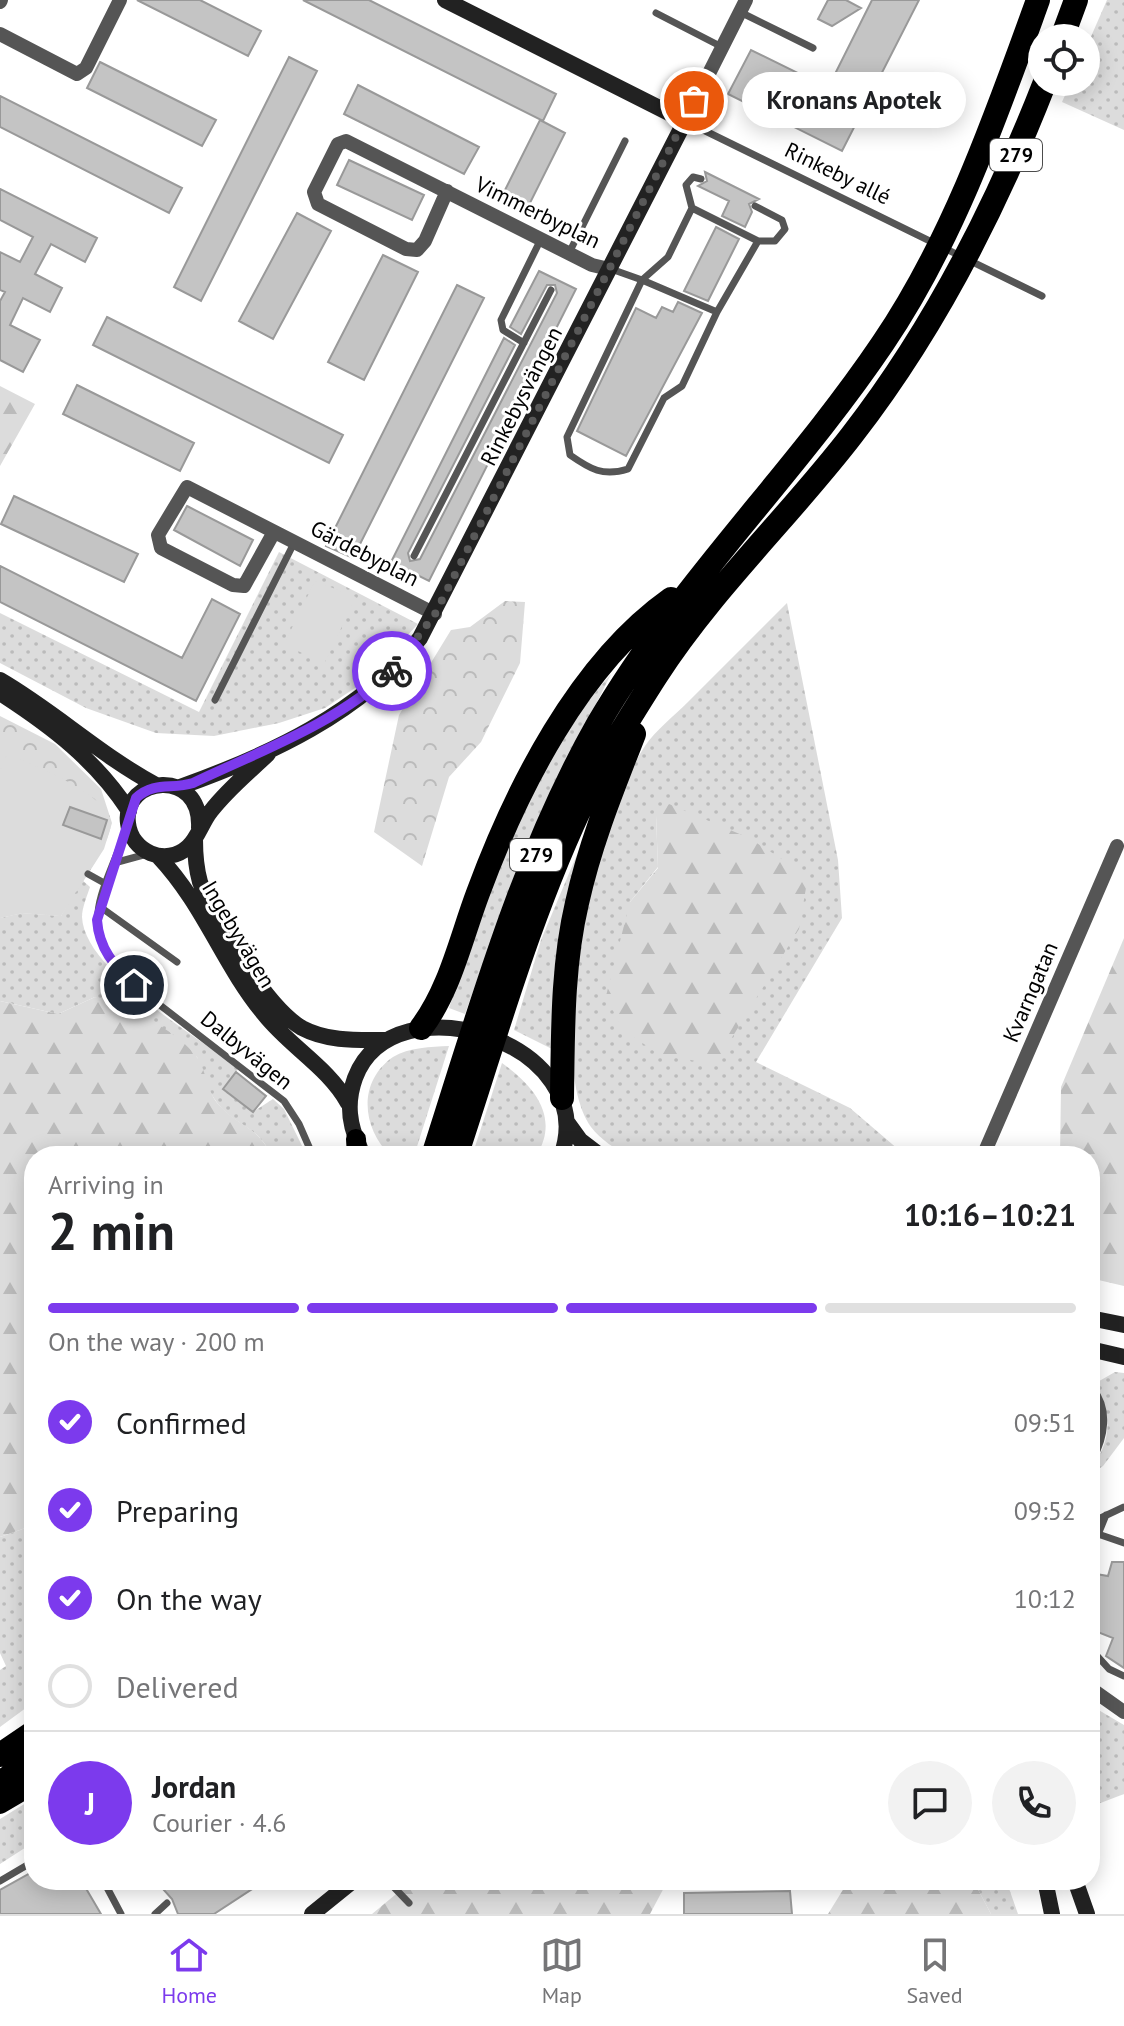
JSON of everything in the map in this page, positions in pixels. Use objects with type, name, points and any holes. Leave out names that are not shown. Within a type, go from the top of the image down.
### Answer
[{"type":"highway","points":[[1007,86],[1026,0]]},
{"type":"highway","name":"279","points":[[436,1146],[501,947],[566,785],[635,664],[696,581],[826,424],[885,340],[928,263],[1007,86],[1038,0]]},
{"type":"highway","points":[[1067,24],[1076,0]]},
{"type":"highway","name":"279","points":[[459,1146],[523,953],[587,793],[656,676],[699,617],[850,438],[909,356],[949,291],[998,196],[1039,96]]},
{"type":"highway","points":[[421,1028],[441,994],[500,833],[549,743],[619,646],[653,611],[696,581]]},
{"type":"highway","points":[[564,1110],[567,964],[576,906],[601,815],[656,676]]},
{"type":"highway","points":[[0,1755],[24,1739]]},
{"type":"highway","points":[[0,1783],[24,1767]]},
{"type":"main road","points":[[0,1745],[24,1725]]},
{"type":"main road","points":[[0,1804],[24,1790]]},
{"type":"street","points":[[0,34],[77,74],[86,68],[120,0]]},
{"type":"street","name":"Rinkeby allé","points":[[445,0],[466,5],[685,121]]},
{"type":"street","name":"Rinkebysvängen","points":[[0,680],[37,701],[115,763],[156,785],[180,787],[278,745],[372,690],[403,660],[435,614],[743,6]]},
{"type":"street","name":"Vimmerbyplan","points":[[447,191],[425,241],[417,250],[406,249],[318,204],[314,192],[338,144],[346,141],[447,191],[569,253],[609,269]]},
{"type":"street","name":"Gärdebyplan","points":[[274,532],[244,586],[233,585],[161,548],[158,542],[158,535],[187,487],[435,614]]},
{"type":"street","points":[[0,693],[72,743],[108,781],[128,817],[134,841],[152,855]]},
{"type":"street","name":"Rinkebysvängen","points":[[152,855],[180,853],[224,796],[278,745]]},
{"type":"street","points":[[128,817],[136,798],[156,785]]},
{"type":"street","points":[[180,787],[193,800],[200,816],[197,834]]},
{"type":"street","name":"Ingebyvägen","points":[[197,834],[201,882],[253,977],[276,1005],[301,1027],[323,1036],[387,1040]]},
{"type":"street","name":"Kvarngatan","points":[[987,1146],[1117,846]]},
{"type":"street","name":"Ingebyvägen","points":[[152,855],[182,881],[206,917],[243,987],[266,1018],[337,1084],[348,1103]]},
{"type":"street","points":[[358,1146],[348,1103],[358,1070],[387,1040],[421,1028],[450,1029],[487,1036],[527,1056],[552,1080],[580,1140],[588,1146]]},
{"type":"street","points":[[562,1146],[564,1110]]},
{"type":"street","points":[[1100,1320],[1124,1325]]},
{"type":"street","points":[[1100,1351],[1124,1357]]},
{"type":"street","points":[[1100,1695],[1124,1712]]},
{"type":"street","points":[[312,1914],[342,1890]]},
{"type":"street","points":[[1047,1890],[1052,1914]]},
{"type":"street","points":[[1079,1890],[1087,1914]]},
{"type":"lane","name":"Rinkebysvängen","points":[[743,6],[813,48]]},
{"type":"lane","points":[[656,13],[722,47]]},
{"type":"lane","name":"Rinkeby allé","points":[[685,121],[1042,296]]},
{"type":"lane","points":[[569,253],[625,141]]},
{"type":"lane","points":[[701,179],[688,179],[686,185],[692,208],[668,257],[642,280],[574,416],[567,437],[570,455],[590,469],[610,475],[628,469],[664,398],[682,386],[717,312],[758,241]]},
{"type":"lane","points":[[692,208],[758,241],[775,241],[785,229],[782,220],[755,206]]},
{"type":"lane","points":[[524,343],[503,330],[501,320],[541,239]]},
{"type":"lane","points":[[609,269],[717,312]]},
{"type":"lane","points":[[414,556],[551,290]]},
{"type":"lane","points":[[215,700],[294,543]]},
{"type":"lane","name":"Dalbyvägen","points":[[128,817],[99,906],[98,939],[112,963],[134,985],[284,1101],[309,1146]]},
{"type":"lane","points":[[114,863],[152,855]]},
{"type":"lane","points":[[88,874],[106,884]]},
{"type":"lane","points":[[99,906],[177,962]]},
{"type":"lane","points":[[1100,1518],[1124,1507]]},
{"type":"lane","points":[[1100,1529],[1106,1515]]},
{"type":"lane","points":[[1100,1535],[1124,1543]]},
{"type":"lane","points":[[1100,1659],[1109,1669],[1124,1676]]},
{"type":"lane","points":[[0,1881],[24,1867]]},
{"type":"lane","points":[[108,1890],[121,1914]]},
{"type":"lane","points":[[397,1890],[409,1903]]},
{"type":"lane","points":[[155,1914],[167,1903]]},
{"type":"green space","points":[[1107,0],[1124,0],[1124,130],[1062,102],[1065,96],[1100,96],[1100,24],[1096,24]]},
{"type":"green space","points":[[0,386],[35,404],[0,466]]},
{"type":"green space","points":[[279,552],[418,624],[364,682],[325,708],[279,723],[214,736],[156,733],[86,708],[0,663],[0,613],[199,712]]},
{"type":"green space","points":[[315,581],[356,597],[324,664],[284,644]]},
{"type":"green space","points":[[505,601],[525,602],[520,663],[481,742],[449,777],[422,866],[374,832],[399,715],[451,630],[470,627]]},
{"type":"green space","points":[[787,603],[838,860],[842,918],[756,1062],[850,1108],[894,1146],[612,1146],[591,1127],[577,1093],[572,1047],[574,993],[582,935],[595,878],[628,779],[645,746]],"holes":[[[656,815],[715,1064],[630,902],[658,867]]]},
{"type":"green space","points":[[611,674],[523,851],[465,1014],[449,1008],[496,876],[534,790],[582,710]]},
{"type":"green space","points":[[0,716],[55,744],[101,789],[112,823],[104,849],[61,916],[22,913],[0,918]]},
{"type":"green space","points":[[7,754],[68,782],[85,792],[108,813],[111,824],[104,845],[61,916],[22,913],[0,918],[0,771]]},
{"type":"green space","points":[[669,804],[749,838],[808,876],[799,929],[715,1065],[657,1053],[622,1029],[606,996],[630,902],[658,868],[656,815]]},
{"type":"green space","points":[[586,833],[554,1050],[514,1030],[541,940]]},
{"type":"green space","points":[[81,879],[90,887],[82,917],[88,937],[101,959],[121,980],[171,1021],[239,1068],[224,1089],[253,1112],[273,1099],[284,1109],[302,1146],[266,1146],[254,1132],[218,1104],[197,1057],[95,997],[58,1014],[0,1001],[0,918],[22,913],[61,916]]},
{"type":"green space","points":[[1124,938],[1124,1286],[1100,1280],[1100,1146],[1060,1146],[1061,1087]]},
{"type":"green space","points":[[95,997],[163,1027],[196,1056],[215,1100],[266,1146],[24,1146],[24,1529],[0,1537],[0,1001],[58,1014]]},
{"type":"green space","points":[[449,1046],[417,1146],[382,1146],[369,1119],[369,1092],[373,1079],[393,1057],[420,1048]]},
{"type":"green space","points":[[502,1063],[524,1081],[540,1103],[546,1128],[543,1142],[541,1146],[475,1146]]},
{"type":"green space","points":[[1115,1372],[1124,1373],[1124,1438],[1100,1468],[1107,1420],[1100,1396],[1100,1381]]},
{"type":"green space","points":[[24,1529],[24,1709],[0,1727],[0,1670],[6,1666],[0,1653],[0,1537]]},
{"type":"green space","points":[[1100,1711],[1124,1725],[1124,1794],[1100,1803]]},
{"type":"green space","points":[[24,1804],[24,1848],[0,1864],[0,1819]]},
{"type":"green space","points":[[401,1890],[663,1890],[650,1914],[372,1914]]},
{"type":"green space","points":[[843,1890],[978,1890],[991,1914],[828,1914]]},
{"type":"green space","points":[[978,1890],[1010,1890],[1018,1914],[991,1914]]},
{"type":"building","points":[[137,0],[200,0],[261,31],[248,56]]},
{"type":"building","points":[[303,0],[369,0],[556,94],[543,121]]},
{"type":"building","points":[[828,0],[846,0],[861,8],[832,26],[818,19]]},
{"type":"building","points":[[872,0],[919,0],[842,151],[728,94],[751,50],[828,88]]},
{"type":"building","points":[[289,57],[317,71],[201,301],[174,287]]},
{"type":"building","points":[[100,62],[216,120],[202,146],[87,88]]},
{"type":"building","points":[[358,85],[479,147],[464,174],[344,114]]},
{"type":"building","points":[[0,96],[182,188],[169,213],[0,127]]},
{"type":"building","points":[[540,120],[565,133],[527,209],[502,196]]},
{"type":"building","points":[[349,160],[424,195],[412,220],[337,185]]},
{"type":"building","points":[[705,172],[759,199],[749,204],[752,212],[745,227],[722,216],[729,201],[698,186],[707,181]]},
{"type":"building","points":[[0,189],[97,238],[85,262],[51,244],[35,274],[62,288],[50,312],[23,298],[10,325],[40,340],[23,372],[0,360],[0,301],[5,292],[0,290],[0,252],[20,262],[33,237],[0,220]]},
{"type":"building","points":[[297,213],[331,231],[273,339],[239,321]]},
{"type":"building","points":[[716,227],[739,239],[708,301],[684,291]]},
{"type":"building","points":[[383,255],[418,272],[364,380],[328,362]]},
{"type":"building","points":[[539,271],[576,289],[429,581],[391,562],[504,338],[515,345],[408,553],[410,561],[420,559],[557,293],[555,285],[547,285],[521,334],[510,327]]},
{"type":"building","points":[[457,285],[484,298],[353,558],[326,546]]},
{"type":"building","points":[[678,302],[702,313],[626,456],[577,431],[636,308],[656,318],[662,307],[673,312]]},
{"type":"building","points":[[107,317],[343,435],[329,463],[93,345]]},
{"type":"building","points":[[77,385],[194,443],[180,471],[63,414]]},
{"type":"building","points":[[14,496],[138,554],[124,582],[1,524]]},
{"type":"building","points":[[187,506],[253,540],[240,566],[174,530]]},
{"type":"building","points":[[0,566],[182,658],[212,599],[240,614],[196,701],[0,602]]},
{"type":"building","points":[[70,807],[107,820],[101,839],[63,825]]},
{"type":"building","points":[[236,1072],[266,1096],[253,1112],[223,1089]]},
{"type":"building","points":[[1112,1562],[1124,1562],[1124,1668],[1106,1656],[1113,1638],[1100,1633],[1100,1575],[1108,1576]]},
{"type":"building","points":[[24,1877],[24,1890],[87,1890],[101,1914],[0,1914],[0,1890]]},
{"type":"building","points":[[164,1890],[251,1890],[214,1914],[178,1914],[172,1899]]},
{"type":"building","points":[[790,1891],[792,1914],[684,1914],[684,1893]]},
{"type":"way so far","points":[[392,671],[420,638],[435,614],[694,101]]},
{"type":"place","name":"Kronans Apotek","points":[[694,101]]},
{"type":"route","points":[[134,985],[112,963],[98,939],[97,920],[128,823],[129,811],[136,798],[145,789],[156,785],[180,787],[193,783],[278,745],[337,713],[372,690],[392,671]]}]
